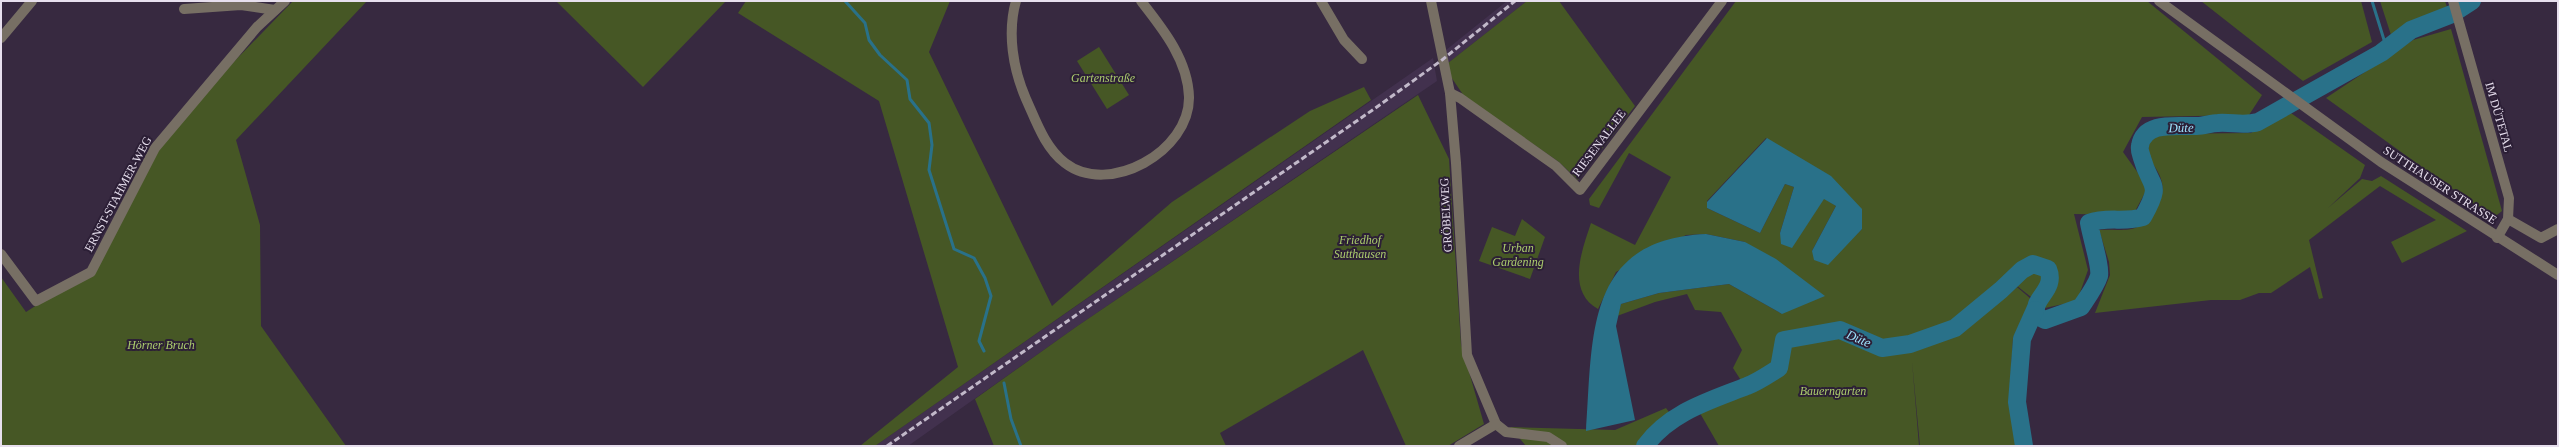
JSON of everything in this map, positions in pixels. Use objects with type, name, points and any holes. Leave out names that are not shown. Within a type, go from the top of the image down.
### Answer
[{"type":"street","points":[[1,38],[32,1]]},
{"type":"street","name":"ERNST-STAHMER-WEG","points":[[1,254],[36,301],[91,272],[155,148],[257,27],[285,1]]},
{"type":"street","points":[[1016,1],[1013,12],[1012,38],[1015,64],[1035,120],[1050,147],[1065,163],[1086,173],[1099,175],[1119,174],[1139,167],[1158,153],[1175,136],[1184,118],[1189,98],[1186,78],[1180,59],[1141,1]]},
{"type":"street","points":[[1321,1],[1344,40],[1362,59]]},
{"type":"street","name":"GRÖBELWEG","points":[[1431,1],[1450,93],[1456,163],[1465,336],[1474,374],[1496,424]]},
{"type":"street","name":"RIESENALLEE","points":[[1450,93],[1460,98],[1556,166],[1580,190],[1722,1]]},
{"type":"street","name":"SUTTHAUSER STRASSE","points":[[2159,1],[2310,112],[2422,189],[2497,238],[2558,275]]},
{"type":"street","name":"IM DÜTETAL","points":[[2454,3],[2509,198],[2508,219],[2497,238]]},
{"type":"street","points":[[184,9],[241,5],[275,10]]},
{"type":"street","points":[[2508,219],[2541,238],[2558,230]]},
{"type":"street","points":[[1459,446],[1496,424],[1506,432],[1548,437],[1562,446]]},
{"type":"shaded area","points":[[1507,1],[1527,1],[1448,63],[1446,50]]},
{"type":"shaded area","points":[[1433,58],[1437,81],[1076,327],[908,446],[875,446]]},
{"type":"green space","name":"Hörner Bruch","points":[[293,1],[367,1],[236,140],[260,225],[261,326],[346,446],[1,446],[1,277],[26,312],[100,264],[155,143]]},
{"type":"green space","points":[[556,1],[726,1],[643,87]]},
{"type":"green space","points":[[746,1],[950,1],[929,52],[1052,306],[1172,202],[1310,111],[1364,87],[1371,100],[875,446],[860,446],[958,367],[879,101],[738,13]]},
{"type":"green space","points":[[1527,1],[1559,1],[1635,106],[1578,180],[1559,162],[1464,96],[1451,77],[1448,63]]},
{"type":"green space","points":[[1736,1],[2147,1],[2262,95],[2249,115],[2142,117],[2123,152],[2148,187],[2133,215],[2074,214],[2088,270],[2077,301],[2045,308],[2017,286],[1967,318],[1911,339],[1883,345],[1841,329],[1783,339],[1776,368],[1744,385],[1733,368],[1742,350],[1721,312],[1695,310],[1687,294],[1655,302],[1617,316],[1621,304],[1659,293],[1729,284],[1782,314],[1745,242],[1706,234],[1686,235],[1616,272],[1598,309],[1588,301],[1582,292],[1579,281],[1581,257],[1591,223],[1635,245],[1671,177],[1629,153],[1599,208],[1590,205],[1589,199]],"holes":[[[1766,138],[1862,229],[1845,245],[1812,251],[1836,206],[1824,198],[1792,247],[1780,233],[1794,187],[1785,184],[1760,233],[1707,208],[1707,201]]]},
{"type":"green space","points":[[2201,1],[2361,1],[2372,42],[2303,81]]},
{"type":"green space","points":[[2380,1],[2445,1],[2447,7],[2407,23],[2391,35]]},
{"type":"green space","points":[[2451,29],[2502,211],[2493,218],[2326,98],[2413,40]]},
{"type":"green space","name":"Gartenstraße","points":[[1099,47],[1129,95],[1107,109],[1077,61]]},
{"type":"green space","name":"Friedhof Sutthausen","points":[[1418,95],[1449,159],[1461,344],[1484,424],[1448,446],[1406,446],[1363,350],[1220,433],[1226,446],[994,446],[975,399],[1076,327]]},
{"type":"green space","points":[[2288,111],[2365,165],[2360,178],[2328,208],[2362,179],[2372,181],[2381,176],[2467,231],[2402,263],[2391,242],[2436,220],[2380,186],[2309,240],[2323,298],[2319,299],[2310,267],[2271,293],[2259,293],[2240,300],[2211,300],[2095,313],[2110,275],[2109,262],[2099,230],[2125,230],[2138,227],[2149,217],[2157,206],[2161,197],[2162,183],[2149,155],[2149,141],[2159,134],[2251,133]]},
{"type":"green space","name":"Urban Gardening","points":[[1522,219],[1545,237],[1530,279],[1479,261],[1492,227],[1515,236]]},
{"type":"green space","name":"Bauerngarten","points":[[2017,287],[2031,299],[2013,338],[2009,402],[2016,446],[1920,446],[1912,361],[1919,446],[1719,446],[1697,408],[1715,399],[1749,387],[1782,370],[1786,342],[1840,333],[1882,350],[1910,346],[1911,350],[1960,335]]},
{"type":"green space","points":[[1666,408],[1675,420],[1653,446],[1526,446],[1510,427],[1615,430]]},
{"type":"water","points":[[1767,138],[1831,176],[1862,209],[1862,229],[1828,265],[1814,260],[1812,251],[1836,206],[1824,199],[1792,248],[1781,244],[1780,233],[1794,187],[1785,184],[1760,233],[1707,208],[1707,202]]},
{"type":"water","points":[[1706,234],[1745,242],[1776,259],[1825,296],[1782,314],[1729,284],[1659,293],[1621,304],[1616,326],[1635,420],[1586,431],[1595,329],[1603,300],[1616,274],[1637,254],[1666,240]]},
{"type":"waterway","points":[[845,1],[865,23],[869,40],[880,55],[907,80],[910,99],[929,123],[932,145],[929,170],[954,249],[974,258],[985,278],[991,296],[979,341],[984,351]]},
{"type":"waterway","points":[[2372,1],[2385,43],[2381,53]]},
{"type":"waterway","name":"Düte","points":[[1645,446],[1655,434],[1678,416],[1751,384],[1779,368],[1784,340],[1840,330],[1882,348],[1910,344],[1955,328],[2001,290],[2022,270],[2033,264],[2048,269],[2050,277],[2047,289],[2037,304],[2037,316],[2045,320],[2081,307],[2094,288],[2099,276],[2097,258],[2089,223],[2102,220],[2136,219],[2143,217],[2153,197],[2153,186],[2145,168],[2140,149],[2143,138],[2148,132],[2155,129],[2172,126],[2200,126],[2213,123],[2248,124],[2258,122],[2381,53],[2411,30],[2452,14],[2472,1]]},
{"type":"waterway","name":"Düte","points":[[2024,446],[2017,402],[2022,339],[2035,310]]},
{"type":"waterway","points":[[1004,383],[1011,419],[1021,446]]},
{"type":"railway","points":[[887,446],[1374,109],[1442,60],[1515,1]]}]
